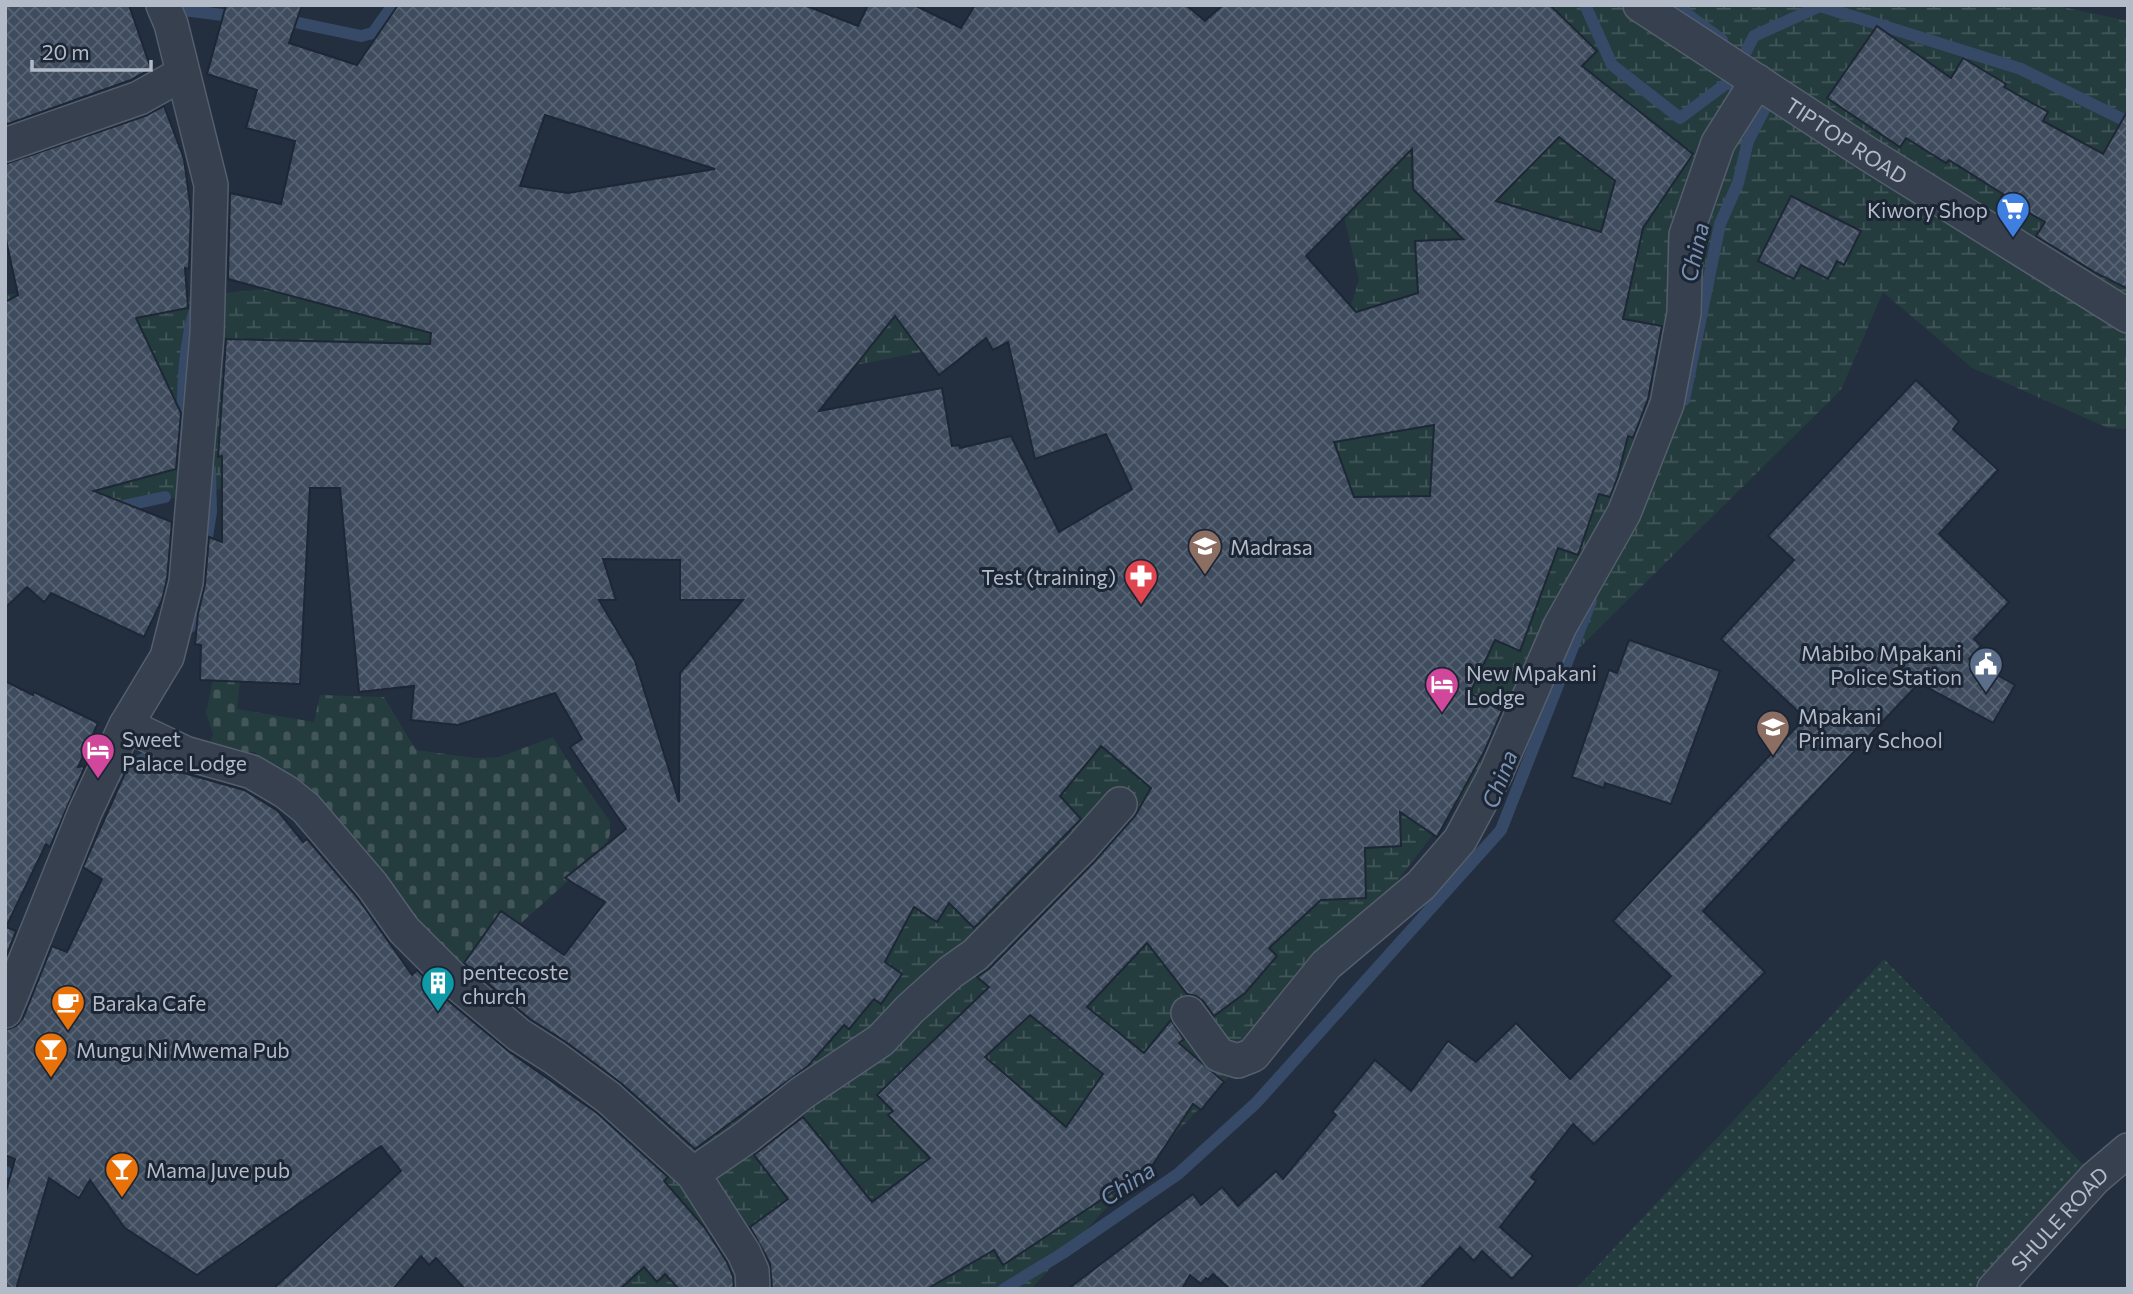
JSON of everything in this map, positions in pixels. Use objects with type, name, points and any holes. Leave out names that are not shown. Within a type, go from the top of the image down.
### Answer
[{"type":"street","points":[[5,1011],[85,812],[126,725],[167,657],[186,582],[206,334],[211,185],[171,24],[163,5]]},
{"type":"street","name":"TIPTOP ROAD","points":[[1640,5],[1868,154],[2128,316]]},
{"type":"street","points":[[5,145],[139,98],[182,74]]},
{"type":"street","points":[[1188,1013],[1219,1055],[1238,1061],[1253,1055],[1326,965],[1421,885],[1460,840],[1496,774],[1560,626],[1624,513],[1636,485],[1667,404],[1684,313],[1686,235],[1718,143],[1757,81]]},
{"type":"street","points":[[126,725],[185,753],[252,772],[286,792],[306,808],[372,885],[404,930],[458,984],[519,1035],[608,1098],[694,1174],[744,1253],[752,1271],[753,1289]]},
{"type":"street","points":[[694,1174],[802,1093],[881,1040],[941,982],[975,955],[1121,804]]},
{"type":"street","name":"SHULE ROAD","points":[[1994,1289],[2095,1178],[2128,1150]]},
{"type":"green space","points":[[1482,5],[2053,5],[2128,21],[2128,429],[2108,428],[1972,368],[1883,292],[1841,390],[1572,655],[1329,969],[1031,1289],[502,1289],[778,878],[1331,367],[1359,280],[1344,217],[1194,299],[5,531],[5,295],[149,301],[273,288],[786,199]]},
{"type":"green space","points":[[214,673],[240,682],[237,709],[314,722],[320,695],[384,697],[416,750],[475,758],[499,757],[553,737],[610,821],[607,843],[596,856],[472,967],[462,969],[277,781],[255,752],[205,757],[213,734],[206,714]]},
{"type":"green space","points":[[1884,959],[2095,1177],[1994,1289],[1576,1289]]},
{"type":"building","points":[[5,5],[129,5],[151,69],[131,80],[5,125]]},
{"type":"building","points":[[226,5],[302,5],[289,43],[357,65],[398,5],[804,5],[858,26],[868,5],[914,5],[961,28],[975,5],[1186,5],[1205,21],[1223,5],[1550,5],[1597,51],[1582,66],[1693,154],[1643,228],[1623,319],[1662,326],[1648,399],[1633,438],[1628,436],[1610,497],[1599,494],[1578,555],[1558,548],[1520,651],[1495,640],[1470,693],[1502,711],[1484,752],[1437,837],[1400,812],[1401,846],[1365,848],[1366,898],[1321,900],[1269,948],[1277,956],[1245,993],[1214,1016],[1203,1001],[1187,994],[1147,943],[1087,1007],[1144,1053],[1171,1020],[1184,1039],[1179,1043],[1224,1082],[1201,1110],[1193,1104],[1152,1166],[1003,1265],[994,1250],[927,1289],[772,1289],[770,1263],[750,1227],[788,1199],[754,1155],[803,1117],[872,1202],[930,1158],[888,1115],[893,1111],[877,1095],[989,987],[977,977],[989,969],[1095,861],[1135,816],[1151,788],[1101,746],[1060,796],[1081,819],[974,928],[949,903],[937,922],[914,907],[885,962],[902,974],[881,1004],[874,999],[849,1029],[844,1025],[808,1066],[695,1149],[621,1083],[530,1019],[464,963],[501,911],[564,955],[605,902],[565,878],[626,829],[570,747],[582,739],[555,693],[458,725],[411,720],[414,686],[359,692],[340,488],[310,488],[300,684],[200,680],[201,645],[195,644],[205,584],[209,537],[222,542],[222,456],[218,457],[226,339],[430,344],[431,333],[228,279],[230,193],[281,204],[295,141],[246,128],[257,90],[207,74]],"holes":[[[545,115],[715,169],[568,193],[520,186]],[[1559,137],[1615,181],[1601,232],[1496,201]],[[1412,149],[1413,189],[1463,239],[1415,241],[1418,293],[1356,312],[1306,256]],[[895,316],[939,375],[986,338],[993,350],[1008,342],[1035,459],[1106,434],[1132,489],[1059,532],[1011,436],[960,448],[959,445],[952,446],[942,388],[819,411]],[[1434,425],[1430,496],[1354,497],[1334,442]],[[603,559],[680,560],[680,600],[743,600],[680,673],[679,802],[635,661],[599,600],[616,600]],[[1030,1015],[1103,1074],[1066,1127],[985,1057]]]},
{"type":"building","points":[[1877,26],[1951,78],[1963,58],[2006,84],[2004,87],[2048,112],[2043,121],[2103,154],[2128,110],[2128,289],[2096,273],[2036,236],[2045,222],[2001,197],[2003,194],[1949,160],[1946,163],[1906,138],[1900,147],[1827,98]]},
{"type":"building","points":[[164,106],[184,159],[191,211],[189,269],[185,268],[188,308],[136,318],[181,413],[176,469],[94,491],[172,522],[167,579],[162,600],[144,637],[51,593],[44,602],[27,587],[5,608],[5,302],[18,295],[5,235],[5,164],[145,116]]},
{"type":"building","points":[[1791,196],[1861,231],[1844,265],[1837,261],[1828,279],[1801,265],[1794,279],[1758,261]]},
{"type":"building","points":[[1916,380],[1959,421],[1953,429],[1998,470],[1939,534],[2009,602],[1974,639],[1981,646],[1969,659],[2015,685],[1993,723],[1919,683],[1703,911],[1765,972],[1594,1144],[1573,1124],[1531,1177],[1536,1181],[1500,1227],[1533,1256],[1512,1279],[1482,1251],[1474,1261],[1460,1247],[1420,1289],[1230,1289],[1213,1274],[1201,1284],[1190,1275],[1182,1289],[1068,1289],[1193,1194],[1201,1205],[1222,1187],[1238,1206],[1276,1171],[1283,1179],[1336,1115],[1332,1112],[1375,1060],[1411,1091],[1448,1041],[1476,1062],[1516,1023],[1570,1079],[1671,976],[1613,921],[1805,718],[1721,639],[1794,560],[1768,536]]},
{"type":"building","points":[[1629,640],[1720,671],[1671,804],[1605,783],[1604,788],[1572,777],[1609,670],[1617,673]]},
{"type":"building","points":[[5,681],[98,723],[78,767],[85,766],[50,847],[46,844],[6,927],[16,931],[5,959]]},
{"type":"building","points":[[155,760],[180,772],[244,790],[278,811],[303,842],[307,839],[357,897],[412,975],[417,970],[446,999],[507,1050],[597,1113],[668,1177],[664,1181],[705,1228],[727,1262],[733,1276],[734,1289],[679,1289],[665,1274],[657,1282],[644,1267],[620,1289],[465,1289],[436,1258],[429,1265],[421,1256],[393,1289],[273,1289],[401,1171],[381,1146],[197,1275],[125,1228],[90,1180],[79,1198],[49,1178],[16,1289],[5,1289],[5,1195],[15,1159],[5,1155],[5,1030],[16,1026],[23,1018],[52,946],[67,952],[102,879],[83,867],[130,762]]},
{"type":"waterway","points":[[174,5],[176,9],[238,17]]},
{"type":"waterway","points":[[280,19],[361,36],[373,33],[393,5]]},
{"type":"waterway","points":[[1585,5],[1612,65],[1680,118],[1723,86]]},
{"type":"waterway","points":[[1675,5],[1722,40]]},
{"type":"waterway","name":"China","points":[[1729,84],[1754,36],[1820,6],[2021,69],[2128,122]]},
{"type":"waterway","name":"China","points":[[1684,400],[1720,224],[1738,183],[1748,141],[1766,106]]},
{"type":"waterway","points":[[182,451],[185,360],[196,306]]},
{"type":"waterway","points":[[204,555],[211,512],[210,469]]},
{"type":"waterway","points":[[113,508],[165,497]]},
{"type":"waterway","points":[[190,627],[199,605],[201,584]]},
{"type":"waterway","name":"China","points":[[1004,1289],[1063,1253],[1178,1174],[1256,1103],[1501,830],[1591,601]]},
{"type":"waterway","points":[[113,780],[125,768],[150,756]]},
{"type":"waterway","points":[[29,1001],[40,965]]},
{"type":"place","name":"Kiwory Shop","points":[[2013,239]]},
{"type":"place","name":"Madrasa","points":[[1205,576]]},
{"type":"place","name":"Test (training)","points":[[1141,606]]},
{"type":"place","name":"Mabibo Mpakani Police Station","points":[[1986,694]]},
{"type":"place","name":"New Mpakani Lodge","points":[[1442,714]]},
{"type":"place","name":"Mpakani Primary School","points":[[1773,757]]},
{"type":"place","name":"Sweet Palace Lodge","points":[[98,780]]},
{"type":"place","name":"pentecoste church","points":[[438,1013]]},
{"type":"place","name":"Baraka Cafe","points":[[68,1032]]},
{"type":"place","name":"Mungu Ni Mwema Pub","points":[[51,1079]]},
{"type":"place","name":"Mama Juve pub","points":[[122,1199]]}]
